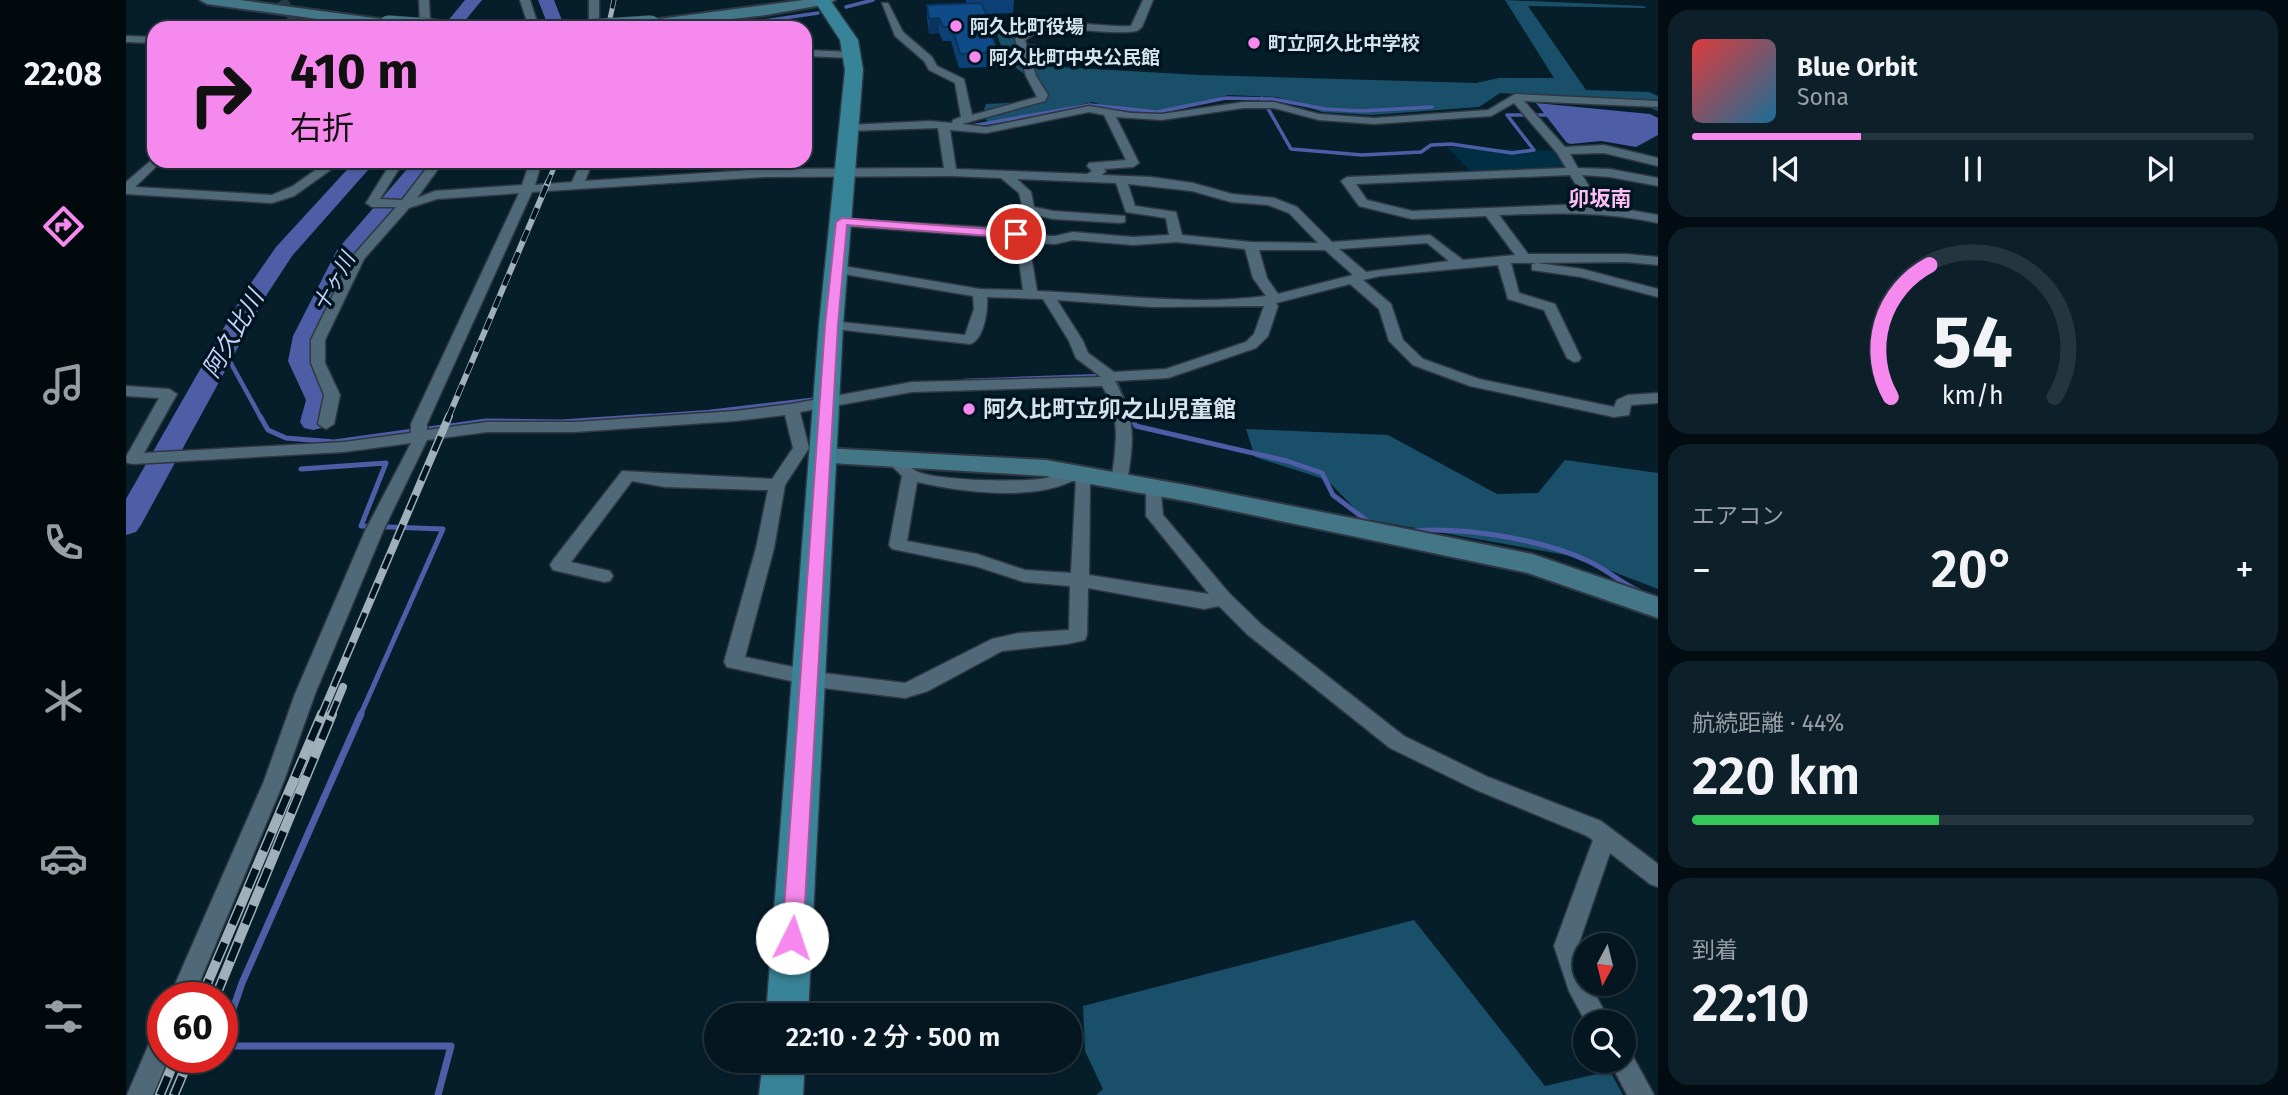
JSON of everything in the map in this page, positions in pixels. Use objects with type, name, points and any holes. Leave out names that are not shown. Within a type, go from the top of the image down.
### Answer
[{"type":"main road","points":[[207,0],[365,21]]},
{"type":"main road","points":[[788,1003],[831,325],[854,70],[849,40],[827,4]]},
{"type":"main road","points":[[823,456],[904,467],[1046,468],[1154,488]]},
{"type":"main road","points":[[781,1095],[783,1073]]},
{"type":"street","points":[[424,0],[425,21]]},
{"type":"street","points":[[525,0],[532,21]]},
{"type":"street","points":[[592,21],[594,0]]},
{"type":"street","points":[[847,128],[943,125],[1041,99],[1043,94],[1031,76],[1020,39],[1028,31],[1047,28],[1133,29],[1137,27],[1147,0]]},
{"type":"street","points":[[679,21],[827,4]]},
{"type":"street","points":[[885,5],[899,34],[928,59],[933,68],[960,81],[967,120]]},
{"type":"street","points":[[126,39],[147,40]]},
{"type":"street","points":[[812,53],[852,55]]},
{"type":"street","points":[[943,125],[986,130],[1089,109],[1162,117],[1223,106],[1260,104],[1286,107],[1319,117],[1374,121],[1491,113],[1515,97],[1658,104]]},
{"type":"street","points":[[1515,97],[1562,151],[1596,208]]},
{"type":"street","points":[[1087,177],[1100,172],[1093,166],[1133,163],[1108,112]]},
{"type":"street","points":[[943,125],[951,172]]},
{"type":"street","points":[[1562,151],[1604,149],[1658,162]]},
{"type":"street","points":[[126,189],[148,168]]},
{"type":"street","points":[[126,189],[272,199],[287,195],[324,168]]},
{"type":"street","points":[[394,168],[372,203],[402,205],[420,203],[435,195],[764,173],[845,172],[863,175],[951,172],[1172,183],[1231,198],[1282,205],[1299,213],[1310,229],[1330,246],[1386,307],[1396,341],[1426,366],[1475,383],[1614,412],[1624,412],[1622,403],[1628,400],[1658,398]]},
{"type":"street","points":[[326,424],[332,395],[318,363],[318,340],[358,258],[432,168]]},
{"type":"street","points":[[188,982],[274,781],[304,694],[374,531],[419,444],[419,424],[527,189],[534,168]]},
{"type":"street","points":[[578,185],[584,168]]},
{"type":"street","points":[[1658,182],[1610,173],[1575,171],[1347,181],[1363,203],[1412,215],[1596,208],[1658,219]]},
{"type":"street","points":[[1005,175],[1025,192],[1028,209]]},
{"type":"street","points":[[1121,180],[1130,209],[1172,215],[1176,238]]},
{"type":"street","points":[[1119,482],[1127,431],[1118,395],[1109,379],[1081,355],[1076,341],[1026,280],[1024,247],[1018,237],[1018,214],[1028,209],[1054,215],[1120,219]]},
{"type":"street","points":[[1490,212],[1524,258]]},
{"type":"street","points":[[842,222],[1055,240],[1073,236],[1133,240],[1176,238],[1295,248],[1430,239],[1460,264]]},
{"type":"street","points":[[126,391],[169,394],[133,459],[344,447],[486,427],[575,427],[791,409],[912,387],[1109,379],[1168,373],[1251,345],[1261,336],[1271,299],[1260,278],[1251,246]]},
{"type":"street","points":[[837,269],[980,293],[1165,304],[1238,304],[1271,299],[1358,277],[1460,264],[1524,258],[1626,258],[1658,261]]},
{"type":"street","points":[[1502,261],[1582,273],[1658,293]]},
{"type":"street","points":[[1502,261],[1513,296],[1550,307],[1574,358]]},
{"type":"street","points":[[831,325],[970,340],[981,309],[980,293]]},
{"type":"street","points":[[791,409],[801,448],[777,485],[765,548],[734,662],[810,680],[907,690],[957,667],[970,655],[995,645],[1025,638],[1058,641],[1078,635],[1082,486],[1079,474]]},
{"type":"street","points":[[904,467],[898,545],[977,560],[1024,576],[1080,580],[1204,603],[1223,598]]},
{"type":"street","points":[[604,576],[559,565],[628,475],[665,481],[777,485]]},
{"type":"street","points":[[1658,608],[1532,564],[1154,488],[1155,516],[1223,598],[1255,630],[1397,742],[1481,783],[1593,828],[1658,877]]},
{"type":"street","points":[[1592,1010],[1581,990],[1566,946],[1605,836]]},
{"type":"street","points":[[139,1095],[149,1073]]},
{"type":"street","points":[[1629,1073],[1642,1095]]},
{"type":"shaded area","points":[[1505,0],[1644,6],[1646,8],[1528,6],[1586,90],[1649,92],[1658,96],[1658,111],[1629,100],[1500,93],[1479,107],[1371,115],[1322,112],[1277,97],[1228,95],[1183,109],[1147,114],[1114,110],[1093,102],[1007,121],[988,122],[982,115],[986,104],[1027,102],[1049,93],[1006,60],[996,32],[1020,28],[1023,43],[1042,45],[1041,66],[1199,75],[1476,83],[1499,78],[1554,78]]},
{"type":"shaded area","points":[[1447,147],[1562,151],[1575,171],[1474,175]]},
{"type":"shaded area","points":[[1246,429],[1388,435],[1497,494],[1538,493],[1565,460],[1658,473],[1658,589],[1572,556],[1365,519],[1327,480],[1255,457]]},
{"type":"shaded area","points":[[1414,920],[1545,1086],[1611,1073],[1623,1095],[1096,1095],[1103,1089],[1085,1051],[1083,1006]]},
{"type":"water","points":[[1536,103],[1650,114],[1658,118],[1658,135],[1636,147],[1601,141],[1567,143]]},
{"type":"building","points":[[981,3],[992,25],[988,25],[998,52],[960,54],[952,27],[943,27],[939,18],[929,19],[927,5]]},
{"type":"waterway","name":"阿久比川","points":[[456,21],[474,0]]},
{"type":"waterway","name":"十ヶ川","points":[[546,0],[554,21]]},
{"type":"waterway","points":[[846,7],[873,0]]},
{"type":"waterway","points":[[764,21],[818,13]]},
{"type":"waterway","points":[[971,126],[1090,105],[1157,112],[1226,98],[1262,99]]},
{"type":"waterway","points":[[1262,99],[1325,109],[1362,111],[1432,107]]},
{"type":"waterway","points":[[1262,99],[1291,149],[1362,155],[1421,152],[1431,145],[1451,144],[1512,153],[1534,150],[1507,115],[1550,115]]},
{"type":"waterway","name":"阿久比川","points":[[126,525],[254,296],[284,252],[360,168]]},
{"type":"waterway","name":"十ヶ川","points":[[313,422],[319,400],[301,361],[305,336],[345,255],[420,168]]},
{"type":"waterway","points":[[220,355],[228,358],[261,418]]},
{"type":"waterway","points":[[964,381],[1101,376],[1115,381],[1130,417]]},
{"type":"waterway","points":[[625,418],[709,412],[819,399]]},
{"type":"waterway","points":[[260,416],[268,430],[286,438],[334,442],[486,421],[561,422],[651,416]]},
{"type":"waterway","points":[[1130,417],[1136,426],[1287,461],[1322,473],[1333,495],[1370,523]]},
{"type":"waterway","points":[[301,469],[386,463],[361,526],[443,529],[360,716]]},
{"type":"waterway","points":[[1414,531],[1479,533],[1549,547],[1588,561],[1639,591]]},
{"type":"waterway","points":[[238,995],[361,714]]},
{"type":"waterway","points":[[238,1046],[451,1046],[438,1095]]},
{"type":"tunnel","points":[[282,0],[292,15],[293,21]]},
{"type":"railway","points":[[610,21],[614,0]]},
{"type":"railway","points":[[547,184],[554,168]]},
{"type":"railway","points":[[448,418],[548,182]]},
{"type":"railway","points":[[321,716],[449,416]]},
{"type":"railway","points":[[331,716],[343,687]]},
{"type":"railway","points":[[208,982],[322,714]]},
{"type":"railway","points":[[222,982],[332,714]]},
{"type":"railway","points":[[160,1095],[169,1073]]},
{"type":"railway","points":[[174,1095],[183,1073]]},
{"type":"place","name":"阿久比町役場","points":[[956,26]]},
{"type":"place","name":"町立阿久比中学校","points":[[1254,43]]},
{"type":"place","name":"阿久比町中央公民館","points":[[975,57]]},
{"type":"place","name":"阿久比町立卯之山児童館","points":[[969,409]]},
{"type":"district","name":"卯坂南","points":[[1600,199]]},
{"type":"route","points":[[792,938],[831,325],[842,222],[1016,234]]}]
